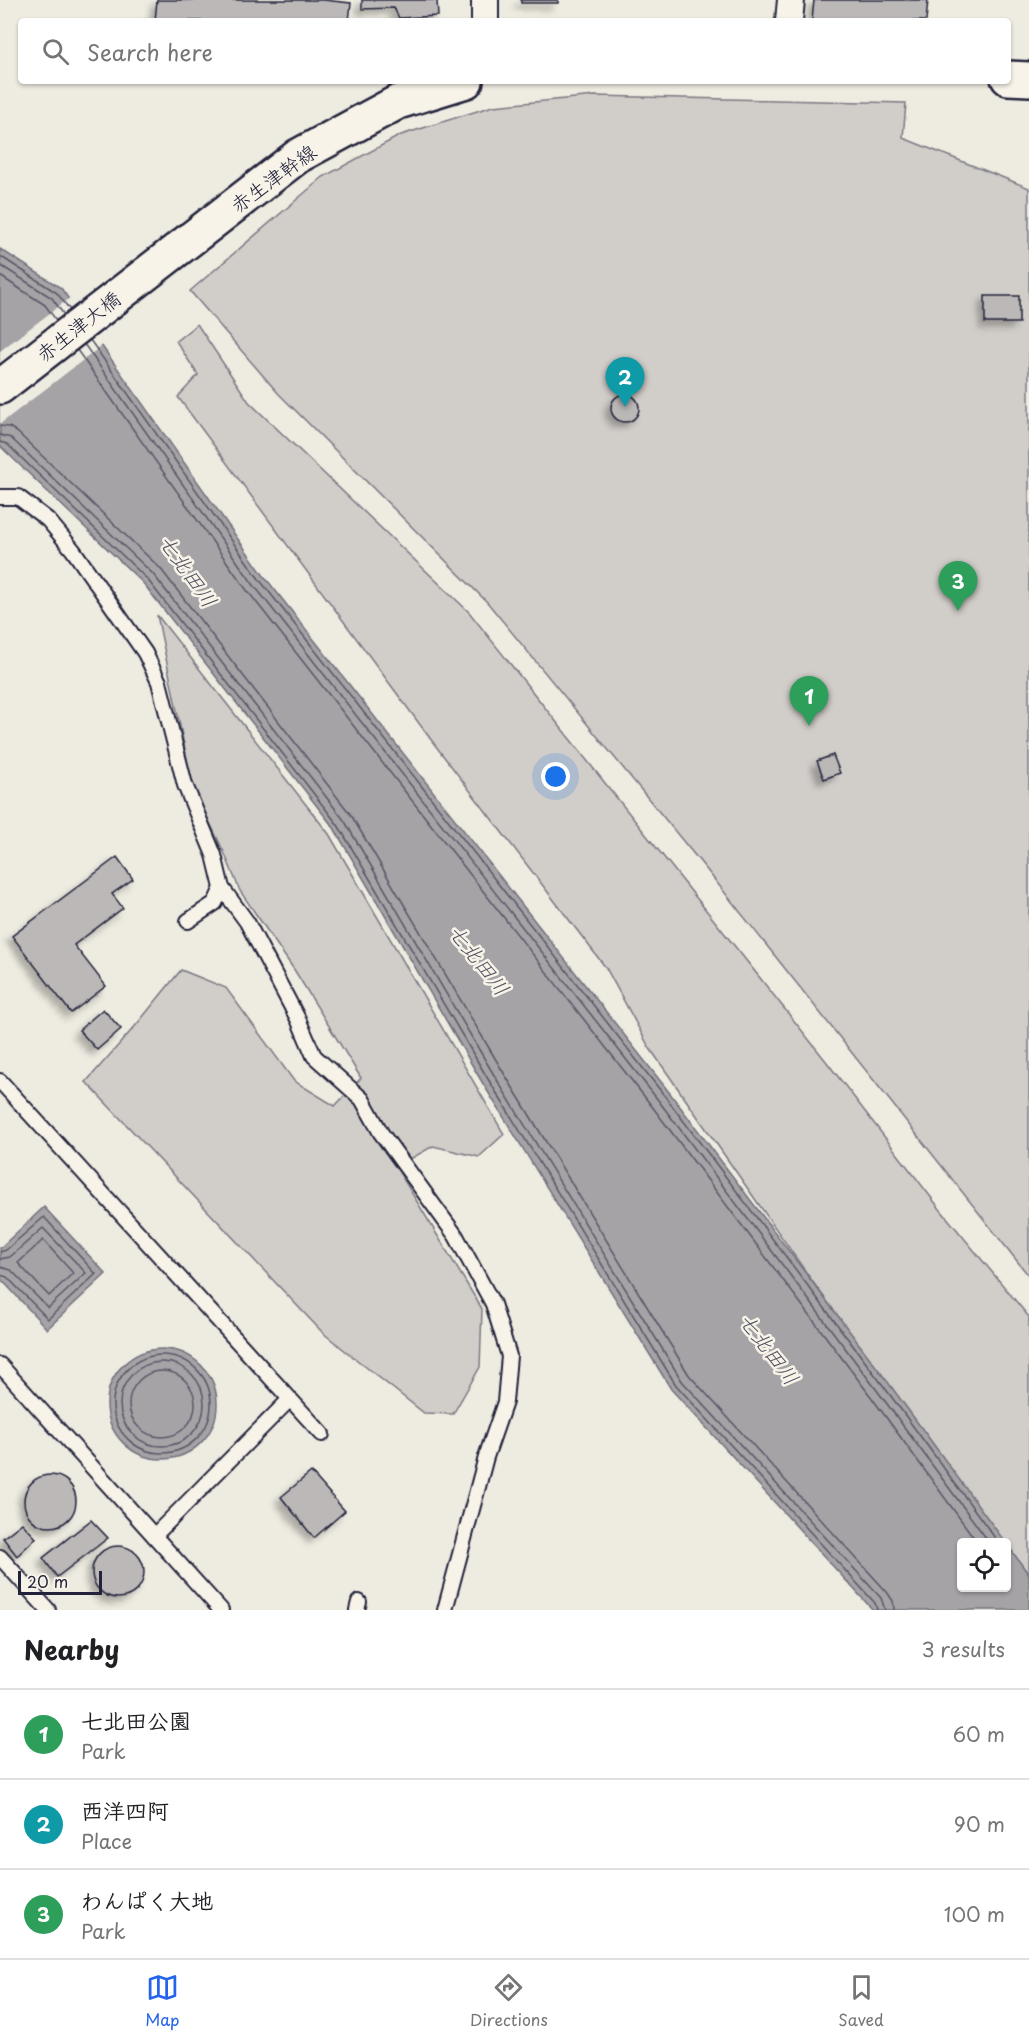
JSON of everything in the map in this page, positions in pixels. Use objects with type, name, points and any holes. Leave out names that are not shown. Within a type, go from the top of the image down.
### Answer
[{"type":"street","points":[[485,0],[485,18]]},
{"type":"street","points":[[789,18],[792,0]]},
{"type":"street","points":[[1011,78],[1029,79]]},
{"type":"street","name":"赤生津幹線","points":[[127,288],[298,156],[398,102],[456,84]]},
{"type":"street","name":"赤生津大橋","points":[[0,387],[127,288]]},
{"type":"lane","points":[[0,497],[18,497],[48,520],[73,550],[145,653],[159,682],[185,785],[214,855],[222,888],[247,922],[298,1019],[314,1056],[362,1099],[381,1133],[456,1236],[493,1304],[509,1356],[505,1402],[486,1456],[445,1610]]},
{"type":"lane","points":[[188,921],[215,903],[222,888]]},
{"type":"lane","points":[[0,1081],[322,1434]]},
{"type":"lane","points":[[0,1365],[221,1610]]},
{"type":"lane","points":[[154,1536],[290,1399]]},
{"type":"lane","points":[[0,1557],[48,1610]]},
{"type":"shaded area","points":[[595,96],[906,103],[903,138],[1029,188],[1029,1276],[706,869],[487,602],[278,393],[190,291],[323,177],[401,135],[493,106]]},
{"type":"shaded area","points":[[197,324],[249,402],[469,612],[826,1061],[940,1209],[1029,1317],[1029,1575],[1011,1551],[1011,1538],[1002,1538],[815,1285],[649,1047],[606,968],[435,745],[178,397],[198,375],[176,341]]},
{"type":"shaded area","points":[[157,615],[329,834],[504,1134],[479,1157],[433,1146],[396,1167],[482,1309],[480,1367],[453,1414],[424,1413],[323,1333],[86,1082],[181,970],[226,988],[294,1081],[335,1106],[361,1078],[295,971],[240,891],[193,788]]},
{"type":"water","name":"七北田川","points":[[0,249],[61,288],[264,576],[669,1092],[1002,1538],[957,1538],[957,1592],[1011,1592],[1011,1550],[1029,1575],[1029,1610],[873,1610],[671,1389],[482,1082],[334,828],[143,583],[0,446]]},
{"type":"water","points":[[44,1207],[106,1274],[47,1329],[0,1278],[0,1248]]},
{"type":"water","points":[[162,1349],[183,1353],[201,1365],[213,1383],[217,1404],[213,1425],[201,1443],[183,1455],[162,1459],[141,1455],[123,1443],[111,1425],[107,1404],[111,1383],[123,1365],[141,1353]]},
{"type":"pier","points":[[71,297],[104,344],[0,424],[0,351]]},
{"type":"building","points":[[157,0],[323,0],[351,3],[349,18],[155,18]]},
{"type":"building","points":[[362,0],[437,0],[438,16],[399,18],[394,8],[362,9]]},
{"type":"building","points":[[521,0],[558,0],[558,3],[521,3]]},
{"type":"building","points":[[814,0],[928,0],[926,18],[812,18]]},
{"type":"building","points":[[985,296],[1019,296],[1019,323],[985,323]]},
{"type":"building","points":[[625,394],[635,398],[639,408],[635,418],[625,422],[615,418],[611,408],[615,398]]},
{"type":"building","points":[[833,755],[840,773],[824,779],[817,761]]},
{"type":"building","points":[[117,857],[133,879],[112,894],[123,908],[74,945],[106,986],[71,1013],[12,936]]},
{"type":"building","points":[[103,1009],[121,1029],[97,1050],[79,1030]]},
{"type":"building","points":[[311,1472],[345,1511],[314,1538],[281,1497]]},
{"type":"building","points":[[45,1475],[55,1475],[64,1479],[72,1487],[76,1501],[72,1515],[64,1523],[55,1527],[45,1527],[36,1523],[28,1515],[24,1506],[24,1496],[28,1487],[36,1479]]},
{"type":"building","points":[[91,1520],[108,1538],[57,1577],[43,1558]]},
{"type":"building","points":[[22,1523],[36,1538],[17,1556],[3,1538]]},
{"type":"building","points":[[113,1546],[123,1546],[132,1550],[140,1558],[144,1572],[140,1586],[132,1594],[123,1598],[113,1598],[104,1594],[96,1586],[92,1577],[92,1567],[96,1558],[104,1550]]},
{"type":"place","name":"西洋四阿","points":[[625,407]]},
{"type":"place","name":"わんぱく大地","points":[[958,611]]},
{"type":"place","name":"七北田公園","points":[[809,726]]}]
